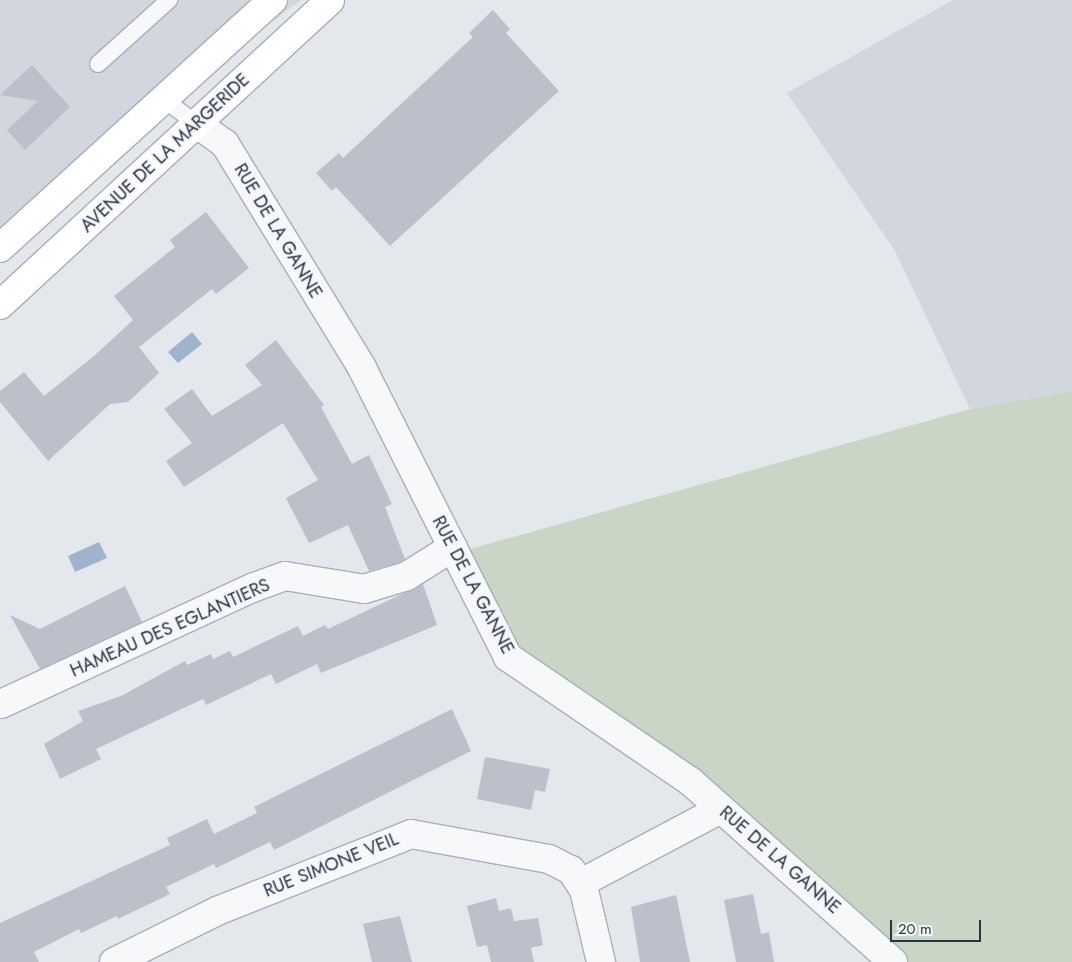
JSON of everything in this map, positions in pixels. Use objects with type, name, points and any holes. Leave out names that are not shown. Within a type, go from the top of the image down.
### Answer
[{"type":"main road","name":"AVENUE DE LA MARGERIDE","points":[[0,248],[273,0]]},
{"type":"main road","name":"AVENUE DE LA MARGERIDE","points":[[0,305],[330,0]]},
{"type":"street","name":"RUE DE LA GANNE","points":[[196,123],[225,144],[362,368],[508,657],[690,781],[893,962]]},
{"type":"street","name":"HAMEAU DES EGLANTIERS","points":[[1,704],[268,582],[285,576],[364,589],[407,576],[453,547]]},
{"type":"street","points":[[601,962],[581,883],[722,809]]},
{"type":"street","name":"RUE SIMONE VEIL","points":[[114,962],[217,911],[411,834],[549,859],[571,870],[581,883]]},
{"type":"lane","points":[[98,64],[169,0]]},
{"type":"lane","points":[[163,99],[196,123]]},
{"type":"shaded area","points":[[0,0],[301,0],[38,197],[0,232]]},
{"type":"shaded area","points":[[953,0],[1072,0],[1072,391],[970,409],[895,251],[787,93]]},
{"type":"green space","points":[[1072,391],[1072,962],[893,962],[868,936],[508,657],[456,553],[970,409]]},
{"type":"water","points":[[192,332],[202,344],[178,363],[168,352]]},
{"type":"water","points":[[99,542],[107,558],[75,572],[68,556]]},
{"type":"building","points":[[493,10],[510,29],[506,33],[559,91],[390,246],[336,187],[332,191],[316,173],[339,153],[343,158],[473,37],[469,33]]},
{"type":"building","points":[[32,65],[70,107],[25,150],[7,130],[38,101],[0,95]]},
{"type":"building","points":[[206,212],[249,268],[216,294],[212,289],[139,347],[159,373],[128,402],[110,404],[48,461],[0,402],[0,391],[24,372],[44,396],[94,356],[133,320],[114,296],[175,247],[170,240]]},
{"type":"building","points":[[276,340],[324,405],[321,407],[352,464],[369,455],[392,504],[385,507],[405,559],[400,562],[369,571],[348,525],[309,543],[286,498],[318,480],[283,423],[184,487],[166,461],[192,443],[164,409],[192,389],[212,416],[262,385],[245,365]]},
{"type":"building","points":[[423,584],[437,625],[321,673],[317,664],[276,684],[271,674],[206,705],[203,699],[96,749],[101,759],[60,779],[44,744],[83,721],[78,711],[121,696],[185,661],[187,665],[211,654],[213,659],[230,651],[233,657],[298,626],[303,636],[325,625],[328,629]]},
{"type":"building","points":[[125,586],[142,622],[40,669],[10,615],[40,629]]},
{"type":"building","points":[[452,709],[471,751],[274,850],[270,842],[216,868],[214,864],[166,887],[170,894],[118,919],[117,916],[81,933],[79,929],[34,952],[39,962],[0,962],[0,923],[170,845],[167,838],[207,819],[214,834],[257,813],[254,807]]},
{"type":"building","points":[[485,757],[550,769],[545,792],[535,790],[531,810],[477,799]]},
{"type":"building","points":[[753,894],[761,934],[769,932],[774,962],[736,962],[724,900]]},
{"type":"building","points":[[676,895],[690,962],[640,962],[631,907]]},
{"type":"building","points":[[496,898],[499,911],[511,908],[514,921],[538,918],[543,945],[531,948],[534,962],[491,962],[487,945],[477,947],[467,906]]},
{"type":"building","points":[[400,916],[412,962],[372,962],[363,924]]}]
